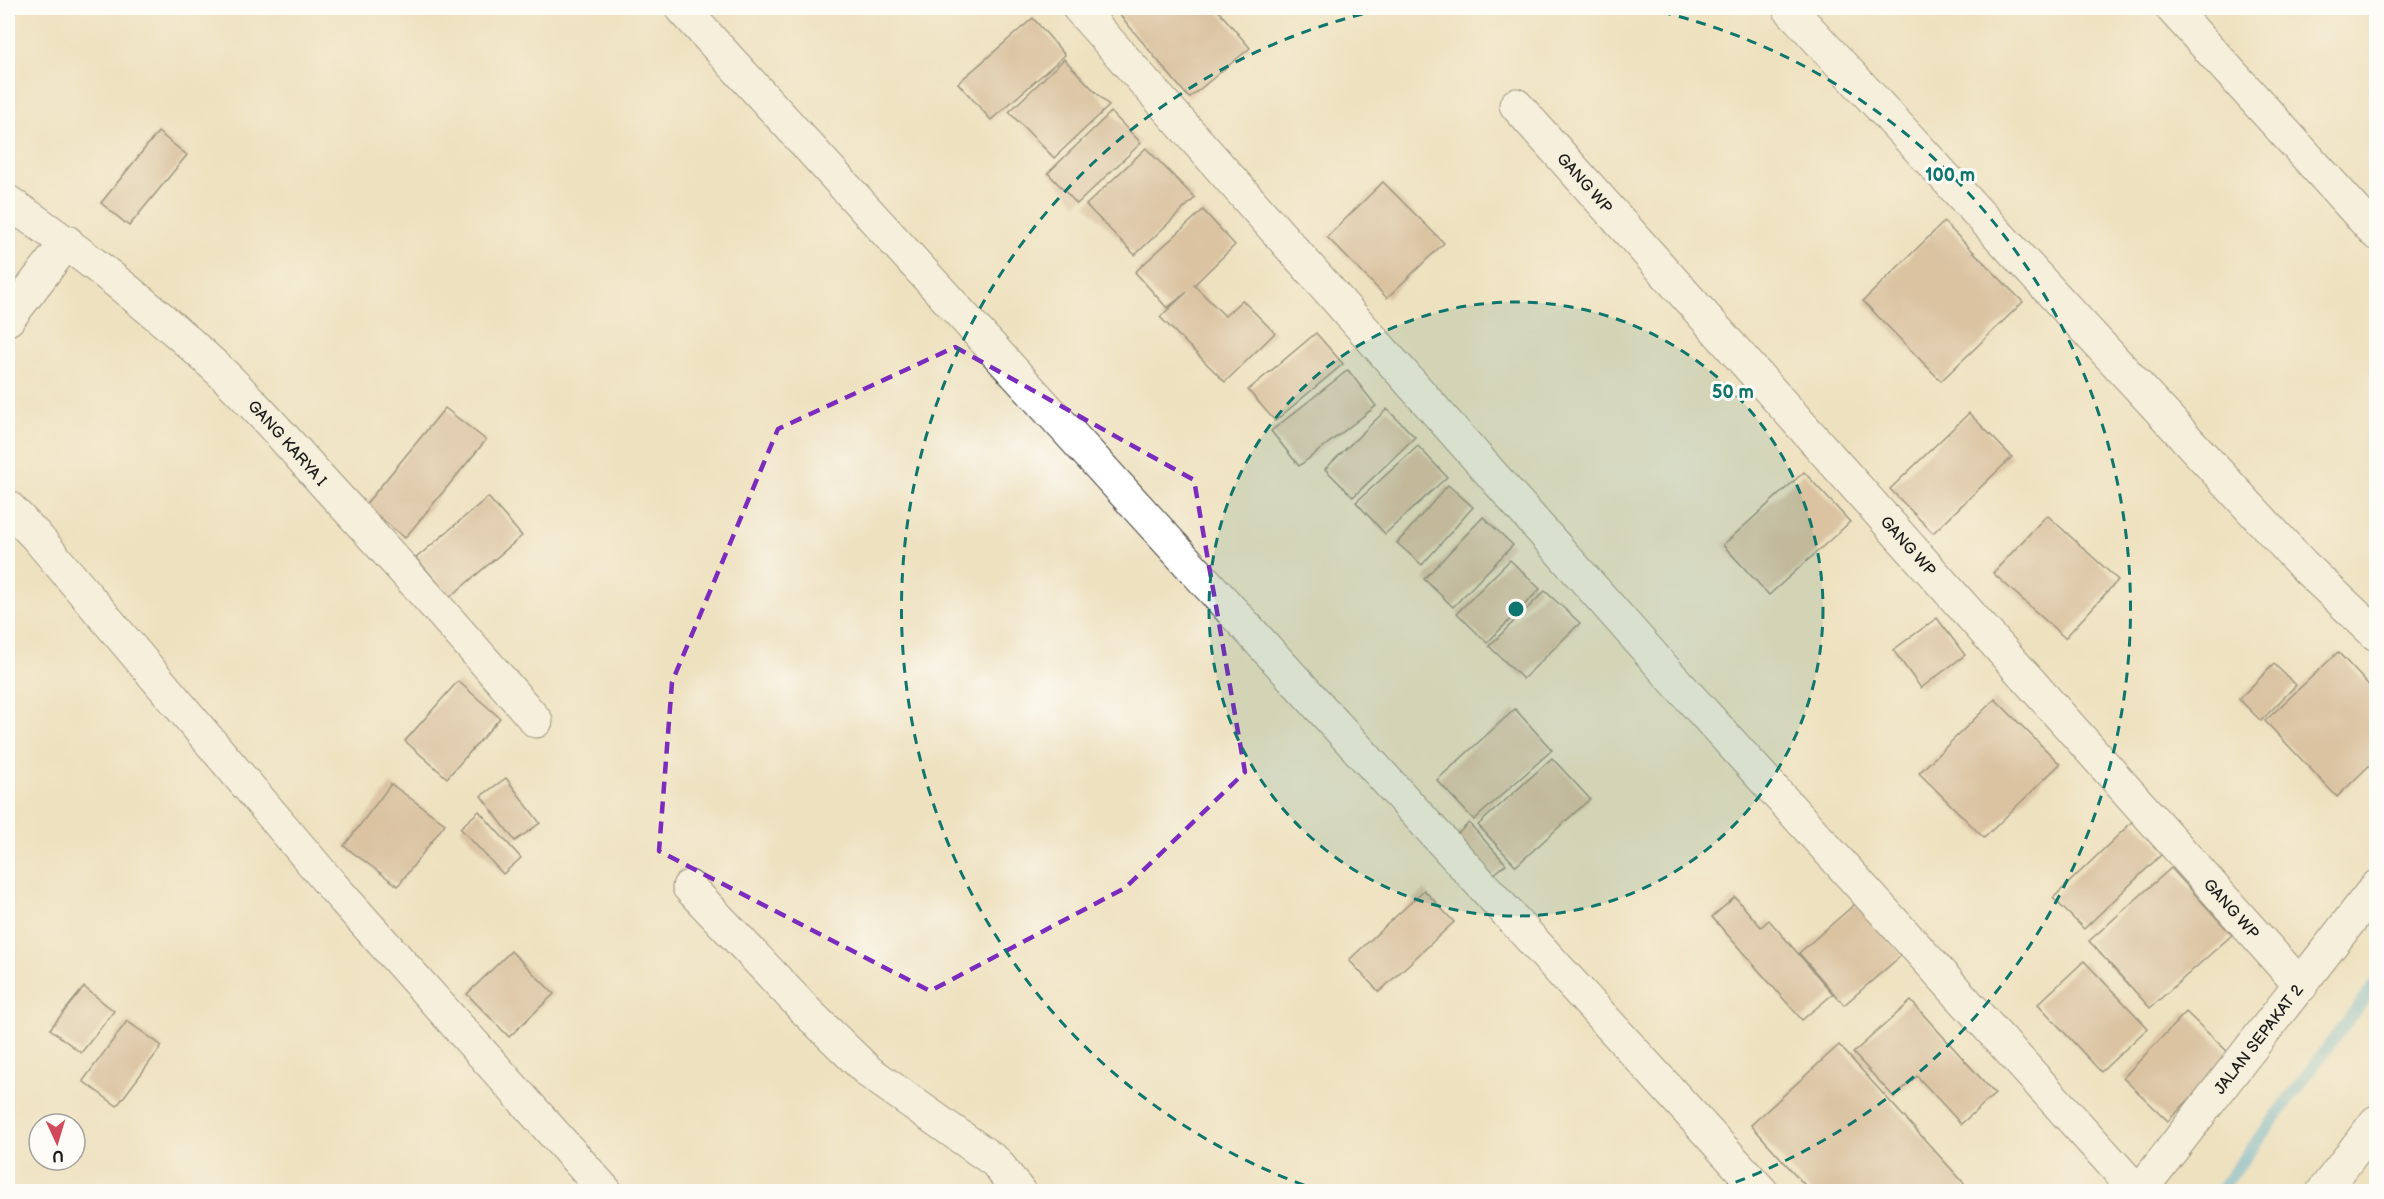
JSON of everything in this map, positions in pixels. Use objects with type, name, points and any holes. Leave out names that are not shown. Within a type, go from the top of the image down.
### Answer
[{"type":"street","points":[[682,8],[1762,1191]]},
{"type":"street","points":[[1079,8],[1666,671],[2138,1191]]},
{"type":"street","points":[[1789,8],[2303,565],[2376,634]]},
{"type":"street","points":[[2172,8],[2376,233]]},
{"type":"street","name":"GANG WP","points":[[1516,105],[2301,986]]},
{"type":"street","name":"GANG KARYA I","points":[[8,202],[67,242],[168,324],[222,372],[451,620],[536,721]]},
{"type":"street","points":[[8,319],[67,242]]},
{"type":"street","points":[[8,507],[36,536],[334,888],[606,1191]]},
{"type":"street","points":[[689,887],[808,1013],[869,1072],[996,1162],[1019,1191]]},
{"type":"street","name":"JALAN SEPAKAT 2","points":[[2138,1191],[2301,986],[2376,887]]},
{"type":"street","points":[[2323,1191],[2376,1122]]},
{"type":"highlighted area","points":[[955,347],[1194,480],[1245,772],[1125,888],[930,991],[659,851],[672,682],[778,429]]},
{"type":"building","points":[[1114,8],[1216,8],[1250,48],[1189,98]]},
{"type":"building","points":[[1033,18],[1065,55],[991,120],[958,83]]},
{"type":"building","points":[[1064,59],[1109,106],[1054,158],[1009,112]]},
{"type":"building","points":[[1111,112],[1141,143],[1077,204],[1048,173]]},
{"type":"building","points":[[158,132],[187,155],[129,226],[101,203]]},
{"type":"building","points":[[1146,148],[1195,198],[1135,255],[1086,205]]},
{"type":"building","points":[[1383,182],[1444,243],[1387,298],[1327,237]]},
{"type":"building","points":[[1203,210],[1235,245],[1194,285],[1225,316],[1242,300],[1275,333],[1225,382],[1160,317],[1187,292],[1167,308],[1135,272]]},
{"type":"building","points":[[1944,222],[2023,302],[1941,381],[1863,301]]},
{"type":"building","points":[[1316,333],[1343,364],[1275,421],[1248,390]]},
{"type":"building","points":[[1348,370],[1376,406],[1299,466],[1271,431]]},
{"type":"building","points":[[445,408],[486,440],[405,538],[365,505]]},
{"type":"building","points":[[1387,409],[1415,437],[1353,497],[1325,469]]},
{"type":"building","points":[[1969,413],[2012,457],[1933,533],[1890,489]]},
{"type":"building","points":[[1418,446],[1447,477],[1385,534],[1356,502]]},
{"type":"building","points":[[1804,472],[1850,522],[1769,595],[1723,545]]},
{"type":"building","points":[[1448,485],[1473,507],[1422,565],[1397,543]]},
{"type":"building","points":[[488,497],[522,536],[450,597],[416,558]]},
{"type":"building","points":[[2047,515],[2118,580],[2065,638],[1993,573]]},
{"type":"building","points":[[1483,517],[1513,545],[1453,607],[1424,579]]},
{"type":"building","points":[[1510,560],[1540,589],[1487,643],[1457,613]]},
{"type":"building","points":[[1545,591],[1580,623],[1523,679],[1489,646]]},
{"type":"building","points":[[1937,618],[1965,655],[1921,688],[1893,650]]},
{"type":"building","points":[[2338,652],[2376,693],[2376,759],[2337,797],[2265,721]]},
{"type":"building","points":[[2274,664],[2296,685],[2261,721],[2239,699]]},
{"type":"building","points":[[458,681],[500,718],[447,778],[405,741]]},
{"type":"building","points":[[1995,699],[2060,764],[1984,838],[1919,773]]},
{"type":"building","points":[[1515,709],[1552,750],[1474,820],[1437,780]]},
{"type":"building","points":[[1552,758],[1590,799],[1516,866],[1478,825]]},
{"type":"building","points":[[506,778],[540,823],[515,841],[481,796]]},
{"type":"building","points":[[391,784],[445,824],[398,886],[344,846]]},
{"type":"building","points":[[479,811],[521,858],[503,874],[460,828]]},
{"type":"building","points":[[2134,820],[2165,851],[2084,929],[2053,898]]},
{"type":"building","points":[[1469,823],[1506,864],[1484,883],[1448,843]]},
{"type":"building","points":[[2171,868],[2232,935],[2150,1008],[2089,941]]},
{"type":"building","points":[[1424,890],[1454,922],[1379,992],[1349,960]]},
{"type":"building","points":[[1735,897],[1761,927],[1769,920],[1833,994],[1802,1020],[1712,917]]},
{"type":"building","points":[[1856,903],[1902,955],[1844,1005],[1799,953]]},
{"type":"building","points":[[511,951],[554,994],[509,1037],[467,994]]},
{"type":"building","points":[[2084,961],[2148,1028],[2101,1072],[2038,1004]]},
{"type":"building","points":[[84,987],[114,1011],[81,1053],[50,1029]]},
{"type":"building","points":[[1911,1001],[1995,1094],[1961,1124],[1917,1076],[1894,1097],[1853,1053]]},
{"type":"building","points":[[2186,1012],[2232,1056],[2168,1121],[2123,1078]]},
{"type":"building","points":[[127,1021],[162,1046],[117,1106],[83,1081]]},
{"type":"building","points":[[1839,1045],[1972,1192],[1811,1192],[1751,1125]]},
{"type":"waterway","points":[[2219,1192],[2376,983]]}]
